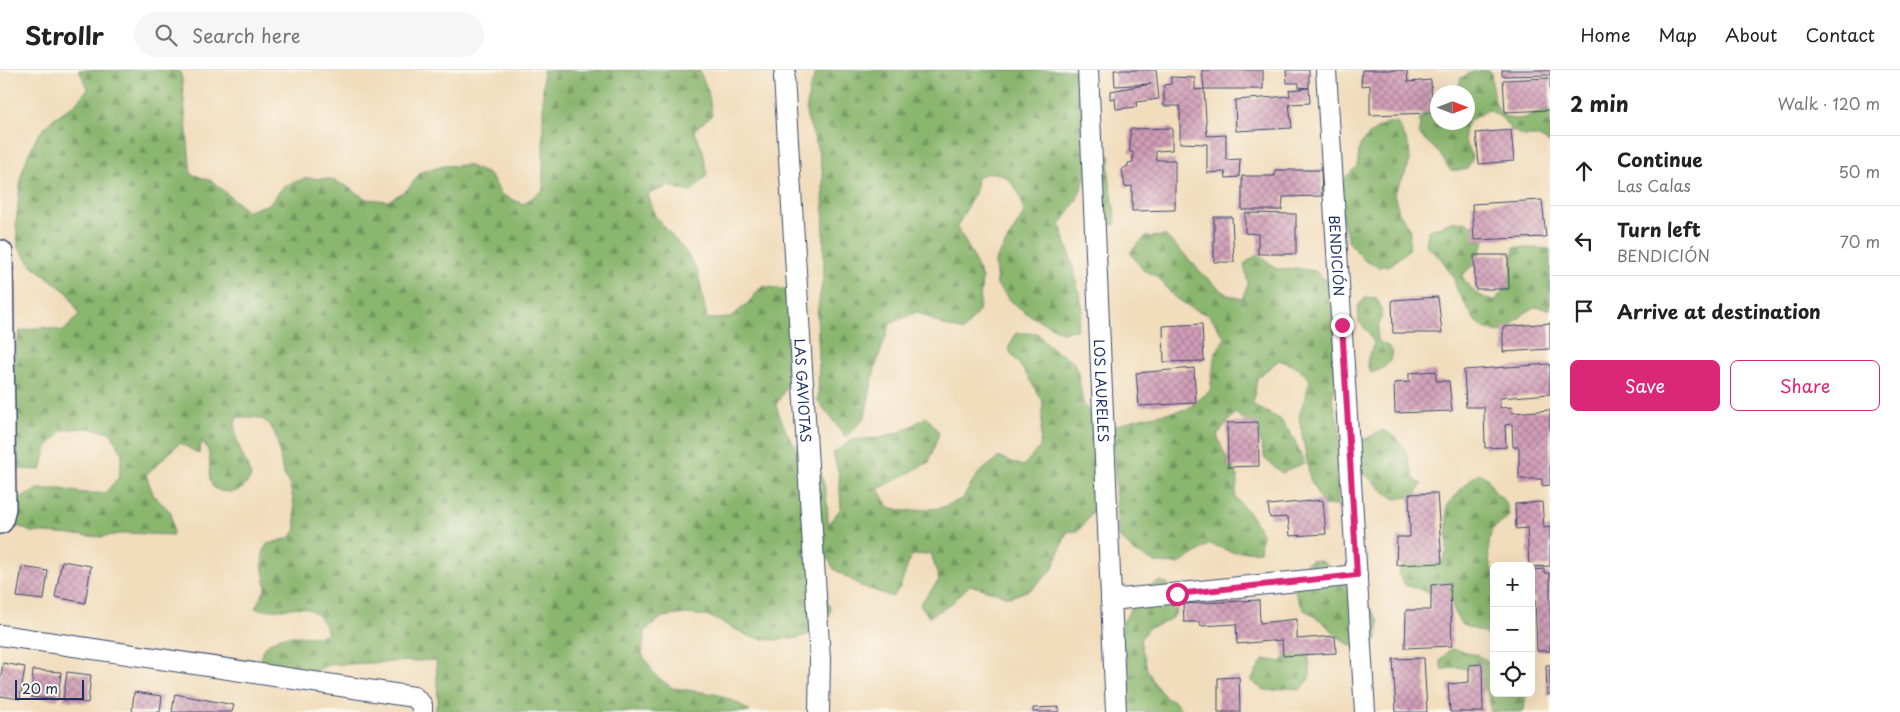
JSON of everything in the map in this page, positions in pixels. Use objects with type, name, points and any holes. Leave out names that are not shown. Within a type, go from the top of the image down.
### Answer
[{"type":"street","name":"LAS GAVIOTAS","points":[[786,70],[784,77],[819,650],[819,712]]},
{"type":"street","name":"LOS LAURELES","points":[[1088,70],[1116,712]]},
{"type":"street","name":"BENDICIÓN","points":[[1326,70],[1365,712]]},
{"type":"street","points":[[0,253],[1,513]]},
{"type":"street","points":[[1111,600],[1357,575]]},
{"type":"street","points":[[0,636],[414,697],[422,705],[422,712]]},
{"type":"green space","points":[[79,70],[179,70],[182,79],[191,174],[212,181],[247,211],[269,204],[284,186],[306,178],[330,179],[346,186],[366,199],[388,201],[407,190],[421,172],[444,166],[467,165],[490,175],[502,195],[523,204],[543,190],[543,70],[699,70],[708,91],[712,115],[694,130],[703,151],[707,175],[691,192],[669,186],[648,194],[655,216],[686,252],[698,272],[707,319],[730,318],[749,302],[762,286],[784,289],[796,313],[798,337],[789,383],[776,405],[782,423],[791,439],[820,474],[826,496],[828,525],[841,508],[839,475],[833,453],[852,440],[880,438],[900,432],[927,417],[939,433],[929,462],[878,489],[888,507],[905,511],[940,508],[962,499],[978,474],[999,457],[1023,466],[1040,447],[1043,402],[1027,375],[1008,349],[1016,333],[1037,333],[1054,350],[1073,361],[1078,373],[1083,403],[1104,433],[1103,492],[1088,519],[1078,531],[1067,532],[1052,570],[1032,589],[1010,597],[970,585],[950,605],[929,617],[920,604],[939,580],[931,553],[911,556],[900,587],[893,597],[861,586],[834,569],[822,548],[826,533],[807,554],[831,610],[820,631],[797,638],[774,640],[751,637],[709,616],[686,614],[662,617],[645,631],[642,654],[655,675],[672,688],[716,694],[738,703],[750,712],[434,712],[438,701],[436,660],[328,665],[306,675],[271,668],[261,663],[262,651],[269,643],[280,637],[317,637],[328,633],[321,620],[313,612],[305,608],[267,610],[255,608],[266,588],[262,561],[267,544],[290,538],[296,529],[292,493],[282,470],[276,437],[273,429],[260,418],[236,418],[235,433],[251,477],[237,491],[220,491],[214,488],[210,478],[207,448],[202,441],[199,454],[180,443],[146,475],[154,496],[171,512],[173,535],[125,533],[102,537],[31,532],[9,522],[18,500],[38,489],[105,493],[119,477],[122,453],[110,432],[87,428],[63,430],[47,447],[41,470],[17,469],[4,449],[15,353],[20,331],[42,327],[64,331],[79,314],[69,294],[32,265],[18,247],[16,223],[21,176],[28,155],[38,135],[54,118],[73,106],[88,89]]},
{"type":"green space","points":[[817,70],[1082,70],[1089,79],[1103,137],[1076,201],[1060,225],[1070,255],[1083,309],[1076,330],[1062,332],[1027,314],[1010,300],[997,285],[995,261],[1024,213],[1018,192],[1009,180],[1004,176],[994,173],[983,175],[977,178],[975,192],[957,227],[972,254],[982,279],[979,311],[963,331],[943,325],[917,312],[890,324],[875,368],[865,417],[846,437],[818,401],[817,314],[824,270],[823,174],[819,153],[806,114],[809,91]]},
{"type":"green space","points":[[1484,70],[1491,72],[1496,105],[1500,112],[1506,116],[1513,119],[1524,118],[1550,110],[1550,143],[1537,136],[1524,136],[1511,130],[1502,118],[1489,110],[1475,118],[1475,85],[1459,85],[1461,78],[1473,72]]},
{"type":"green space","points":[[1430,107],[1430,130],[1465,130],[1465,141],[1473,158],[1466,170],[1450,170],[1439,153],[1419,134],[1420,119]]},
{"type":"green space","points":[[1386,123],[1397,123],[1410,151],[1408,166],[1394,194],[1399,212],[1410,230],[1409,249],[1391,265],[1379,267],[1365,261],[1349,242],[1340,213],[1339,198],[1343,180],[1357,166],[1360,145],[1371,133]]},
{"type":"green space","points":[[1105,152],[1111,157],[1109,173],[1115,225],[1107,224],[1095,218],[1098,167]]},
{"type":"green space","points":[[1455,221],[1465,222],[1476,228],[1486,239],[1474,264],[1462,276],[1468,286],[1480,295],[1495,301],[1509,282],[1514,247],[1550,249],[1550,309],[1536,307],[1525,313],[1503,332],[1487,330],[1475,321],[1457,290],[1453,276],[1442,260],[1426,245],[1428,230]]},
{"type":"green space","points":[[1166,236],[1206,277],[1226,294],[1242,299],[1248,284],[1244,264],[1258,254],[1277,269],[1296,268],[1315,271],[1332,286],[1338,380],[1332,397],[1340,431],[1340,451],[1335,475],[1338,506],[1323,505],[1310,479],[1299,417],[1310,380],[1299,368],[1279,360],[1257,378],[1253,405],[1280,419],[1294,439],[1304,463],[1282,473],[1265,459],[1258,432],[1235,413],[1217,435],[1224,453],[1238,476],[1235,497],[1250,514],[1262,533],[1260,551],[1232,552],[1210,544],[1179,564],[1156,563],[1135,552],[1118,536],[1112,427],[1136,419],[1187,409],[1210,391],[1215,354],[1225,338],[1209,315],[1193,309],[1173,296],[1158,277],[1143,270],[1130,252],[1145,237]]},
{"type":"green space","points":[[1366,297],[1376,298],[1380,305],[1381,317],[1377,336],[1379,342],[1388,346],[1393,352],[1385,366],[1371,373],[1367,362],[1374,343],[1369,333],[1359,322],[1358,306]]},
{"type":"green space","points":[[1384,430],[1403,446],[1415,480],[1422,484],[1415,496],[1395,499],[1350,464],[1353,435],[1361,440]]},
{"type":"green space","points":[[1479,473],[1487,478],[1495,492],[1506,502],[1509,515],[1503,522],[1492,529],[1489,546],[1490,640],[1483,632],[1462,625],[1455,614],[1451,599],[1405,585],[1398,573],[1405,563],[1442,563],[1447,550],[1447,506],[1468,481]]},
{"type":"green space","points":[[1311,560],[1320,561],[1332,567],[1349,584],[1358,600],[1372,610],[1379,622],[1377,640],[1367,650],[1358,648],[1340,639],[1320,620],[1304,609],[1297,596],[1295,582],[1300,570]]},
{"type":"green space","points":[[1161,581],[1175,591],[1178,608],[1169,620],[1148,628],[1140,640],[1147,669],[1155,685],[1167,699],[1173,700],[1184,712],[1120,712],[1122,624],[1134,598],[1145,588]]},
{"type":"green space","points":[[1450,649],[1481,657],[1490,662],[1490,697],[1526,697],[1522,712],[1491,712],[1491,705],[1487,694],[1469,669],[1456,667],[1442,670],[1440,661]]},
{"type":"green space","points":[[1290,653],[1308,655],[1310,674],[1307,682],[1300,690],[1286,688],[1269,691],[1251,680],[1264,659],[1281,662]]},
{"type":"building","points":[[1114,70],[1156,70],[1159,99],[1136,102],[1137,107],[1116,109],[1115,98],[1110,99],[1110,91],[1151,84],[1115,86]]},
{"type":"building","points":[[1202,70],[1263,70],[1263,89],[1204,89]]},
{"type":"building","points":[[1286,70],[1309,70],[1309,88],[1299,87],[1299,83],[1287,83]]},
{"type":"building","points":[[1362,70],[1407,70],[1408,82],[1431,80],[1430,113],[1370,115],[1370,85],[1361,86]]},
{"type":"building","points":[[1502,70],[1550,70],[1550,75],[1502,76]]},
{"type":"building","points":[[1171,77],[1195,78],[1195,90],[1204,89],[1207,136],[1226,135],[1226,160],[1240,159],[1239,177],[1226,178],[1225,172],[1207,173],[1207,144],[1180,143],[1180,106],[1164,106],[1164,85],[1171,84]]},
{"type":"building","points":[[1550,78],[1550,110],[1505,112],[1503,80]]},
{"type":"building","points":[[1309,88],[1310,103],[1289,104],[1292,128],[1236,131],[1235,100],[1290,96],[1289,90]]},
{"type":"building","points":[[1172,128],[1172,150],[1156,151],[1156,160],[1175,160],[1175,210],[1132,211],[1132,186],[1125,187],[1122,169],[1128,166],[1128,163],[1133,162],[1133,152],[1130,152],[1130,129]]},
{"type":"building","points":[[1511,130],[1514,161],[1479,164],[1476,133]]},
{"type":"building","points":[[1275,170],[1321,170],[1322,196],[1283,197],[1282,210],[1242,210],[1242,176],[1275,176]]},
{"type":"building","points":[[1542,200],[1546,237],[1474,240],[1472,204]]},
{"type":"building","points":[[1245,213],[1296,214],[1296,254],[1258,254],[1258,234],[1245,233]]},
{"type":"building","points":[[1214,217],[1232,217],[1234,262],[1214,262]]},
{"type":"building","points":[[1474,255],[1508,255],[1509,289],[1475,289]]},
{"type":"building","points":[[1438,297],[1442,333],[1393,333],[1392,300]]},
{"type":"building","points":[[1550,323],[1550,349],[1503,352],[1503,327]]},
{"type":"building","points":[[1202,324],[1204,361],[1164,362],[1163,326]]},
{"type":"building","points":[[1550,364],[1550,394],[1500,398],[1500,408],[1511,407],[1512,413],[1550,410],[1550,485],[1542,486],[1542,479],[1519,479],[1519,447],[1513,447],[1512,424],[1505,425],[1506,447],[1485,448],[1484,407],[1466,407],[1464,370]]},
{"type":"building","points":[[1194,368],[1196,403],[1139,406],[1136,373]]},
{"type":"building","points":[[1436,371],[1436,381],[1449,381],[1452,411],[1395,413],[1394,383],[1409,382],[1409,373]]},
{"type":"building","points":[[1258,422],[1259,466],[1228,467],[1227,423]]},
{"type":"building","points":[[1437,493],[1442,563],[1396,565],[1397,537],[1410,537],[1409,494]]},
{"type":"building","points":[[1323,500],[1326,534],[1290,536],[1288,517],[1270,518],[1268,505]]},
{"type":"building","points":[[1542,502],[1544,528],[1550,527],[1550,566],[1535,567],[1535,562],[1529,562],[1527,528],[1516,529],[1515,504]]},
{"type":"building","points":[[62,561],[91,566],[85,603],[55,597]]},
{"type":"building","points":[[22,567],[48,571],[44,600],[17,597]]},
{"type":"building","points":[[1544,569],[1544,573],[1550,573],[1550,651],[1537,651],[1535,570]]},
{"type":"building","points":[[1450,583],[1452,646],[1405,648],[1406,610],[1431,610],[1431,585]]},
{"type":"building","points":[[1259,600],[1260,623],[1297,619],[1297,639],[1335,636],[1336,653],[1283,656],[1282,640],[1237,644],[1236,624],[1200,626],[1200,622],[1184,622],[1183,604]]},
{"type":"building","points":[[1424,658],[1427,712],[1396,712],[1393,659]]},
{"type":"building","points":[[3,663],[25,667],[20,699],[0,696]]},
{"type":"building","points":[[1482,664],[1483,712],[1450,712],[1448,684],[1469,682],[1469,665]]},
{"type":"building","points":[[1546,665],[1550,665],[1550,694],[1547,695]]},
{"type":"building","points":[[33,670],[61,672],[58,700],[31,697]]},
{"type":"building","points":[[67,672],[91,675],[88,703],[63,700]]},
{"type":"building","points":[[1239,677],[1240,712],[1218,712],[1218,678]]},
{"type":"building","points":[[134,692],[162,696],[160,712],[132,712]]},
{"type":"building","points":[[175,694],[234,705],[232,712],[172,712]]},
{"type":"building","points":[[1059,707],[1059,712],[1033,712],[1033,708]]},
{"type":"route","points":[[1177,594],[1357,575],[1342,325]]}]
